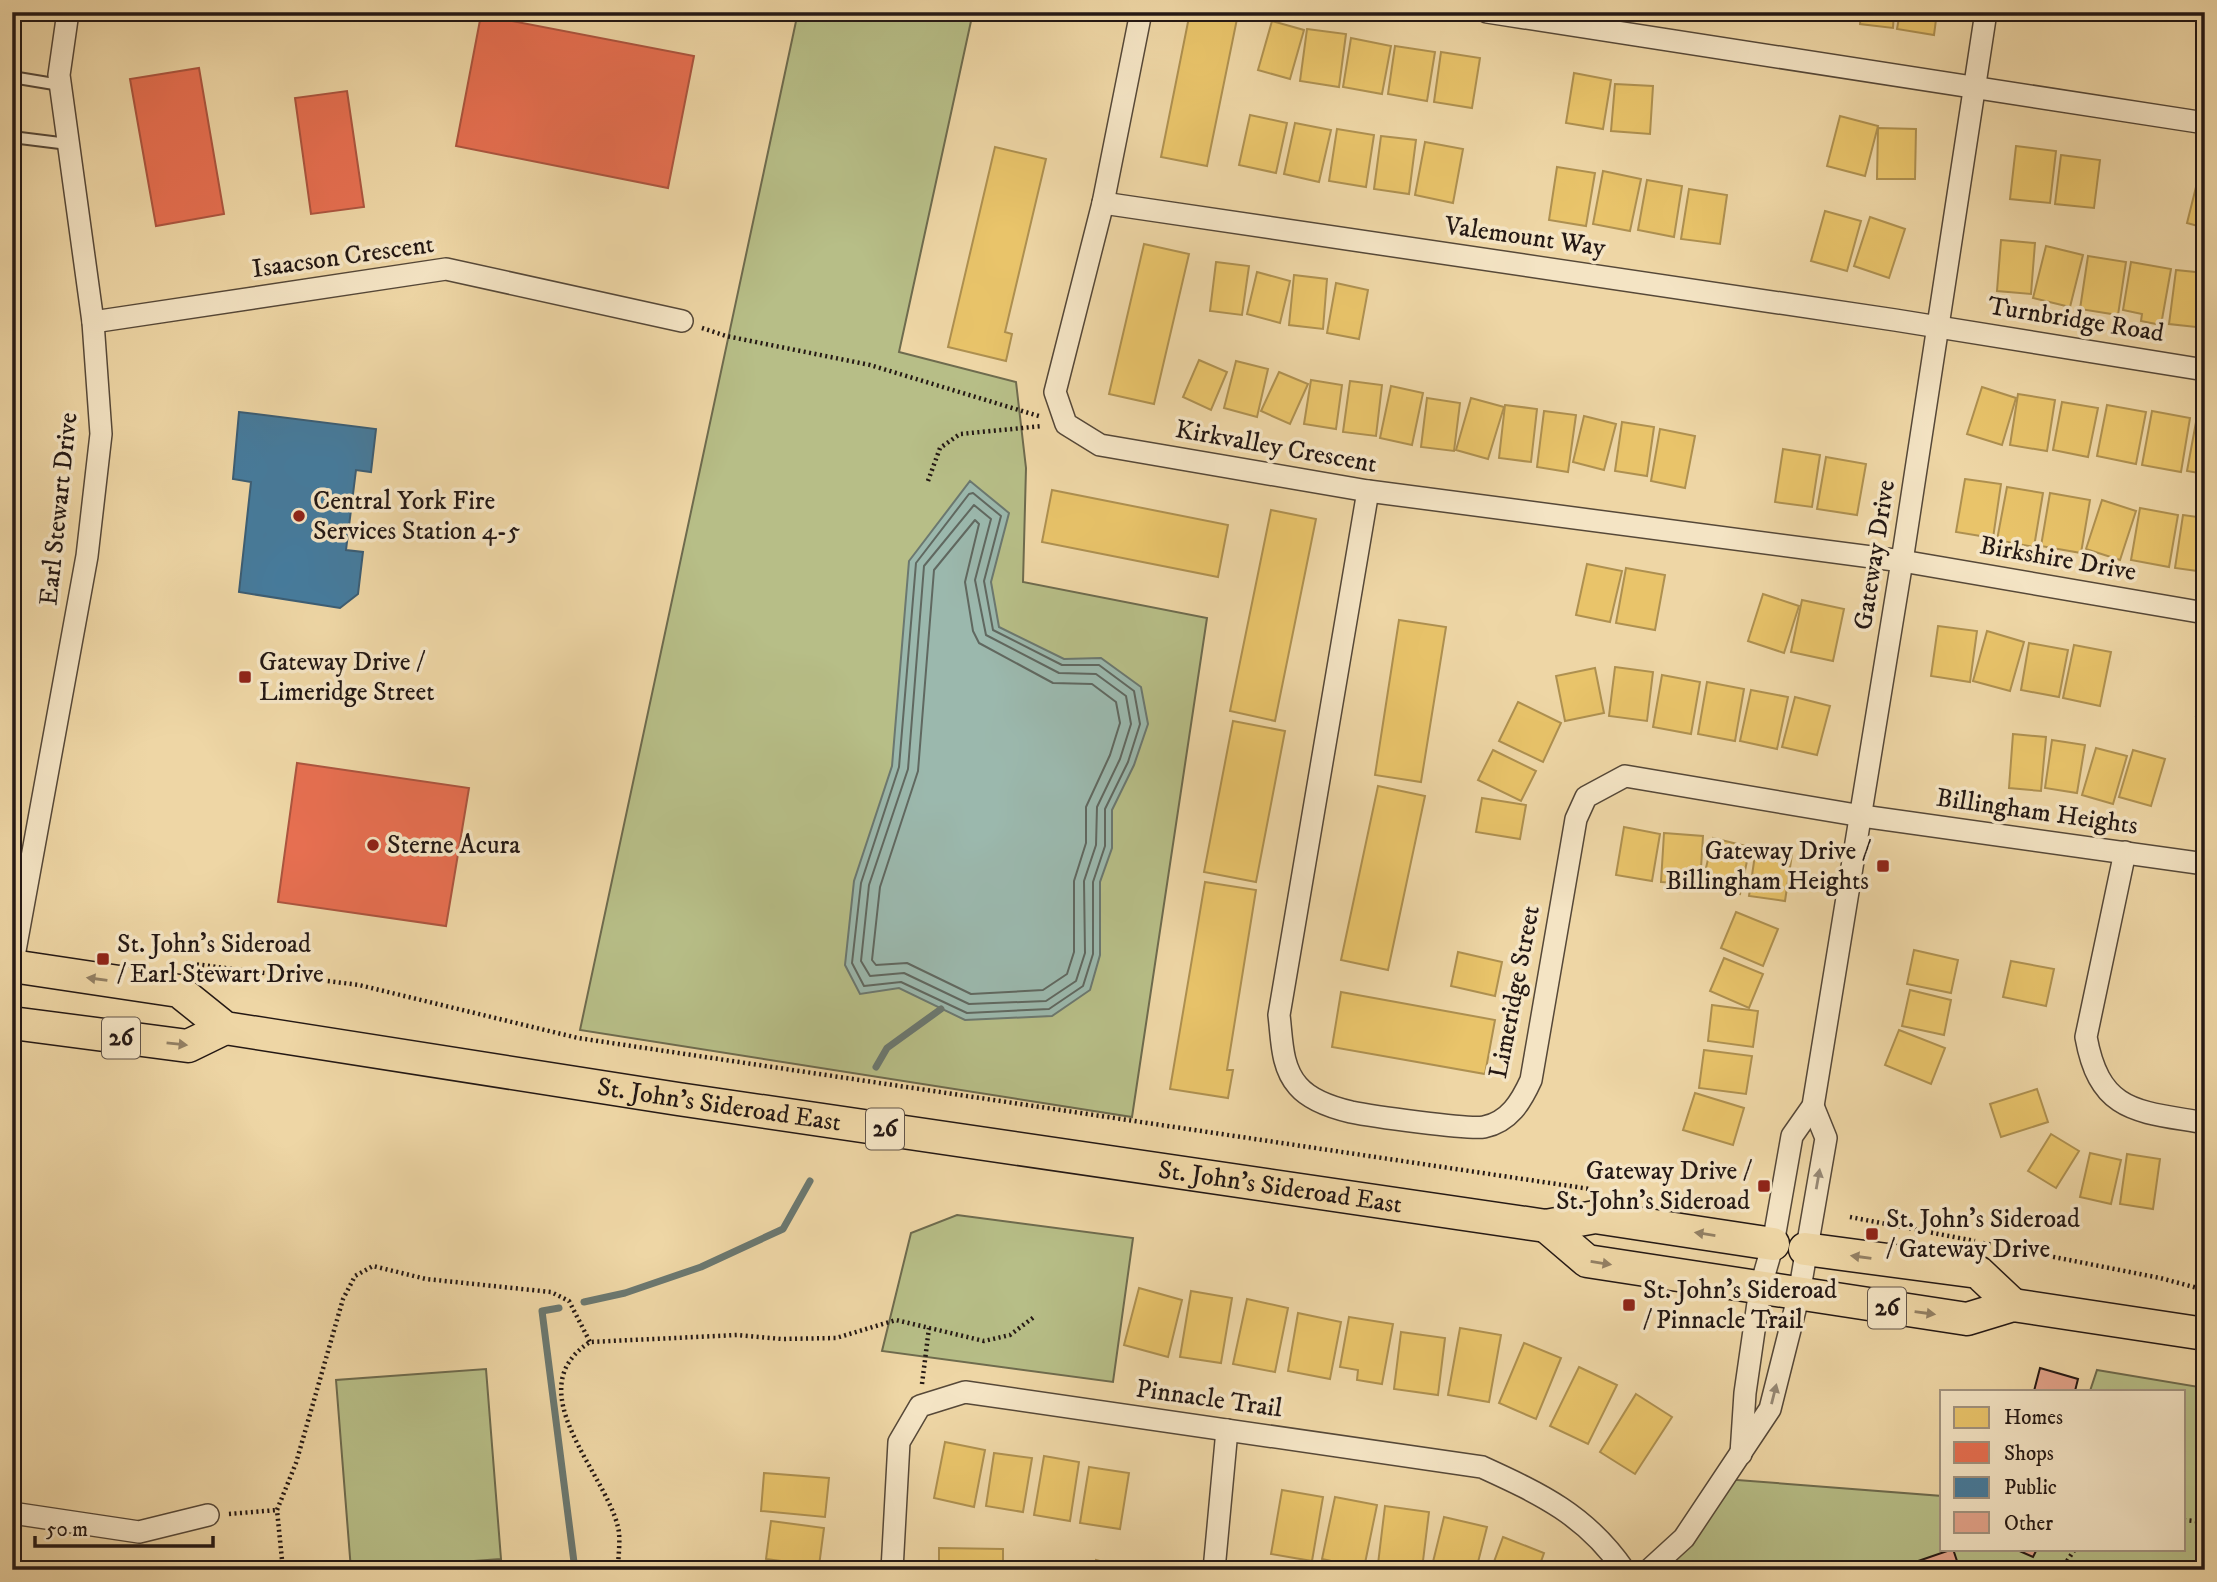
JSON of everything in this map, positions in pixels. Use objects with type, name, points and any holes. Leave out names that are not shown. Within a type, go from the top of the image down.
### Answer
[{"type":"main road","name":"St. John's Sideroad East","points":[[12,966],[179,991],[225,1028],[678,1099],[1546,1226],[1595,1217],[1773,1244]]},
{"type":"main road","name":"26","points":[[12,1023],[188,1046],[225,1028]]},
{"type":"main road","name":"26","points":[[1546,1226],[1587,1261],[1967,1320],[2012,1305],[2205,1334]]},
{"type":"main road","name":"26","points":[[1805,1249],[1979,1272],[2012,1305]]},
{"type":"street","name":"Earl Stewart Drive","points":[[12,966],[87,556],[101,434],[93,322],[60,85],[68,12]]},
{"type":"street","points":[[1066,424],[1055,392],[1103,203],[1141,12]]},
{"type":"street","points":[[1487,12],[2205,123]]},
{"type":"street","name":"Gateway Drive","points":[[1773,1244],[1792,1136],[1812,1105],[1902,561],[1986,12]]},
{"type":"street","name":"Valemount Way","points":[[1103,203],[1939,327]]},
{"type":"street","name":"Isaacson Crescent","points":[[93,322],[446,269],[682,321]]},
{"type":"street","name":"Turnbridge Road","points":[[1939,327],[2205,370]]},
{"type":"street","name":"Kirkvalley Crescent","points":[[1066,424],[1100,445],[1368,491],[1902,561]]},
{"type":"street","name":"Limeridge Street","points":[[1368,491],[1279,1015],[1285,1062],[1298,1086],[1317,1100],[1350,1112],[1483,1128],[1507,1117],[1521,1102],[1531,1080],[1576,819],[1586,797],[1605,784],[1625,776],[1861,816]]},
{"type":"street","name":"Birkshire Drive","points":[[1902,561],[2205,613]]},
{"type":"street","name":"Billingham Heights","points":[[1861,816],[2205,864]]},
{"type":"street","points":[[2125,852],[2086,1037],[2091,1066],[2111,1097],[2140,1111],[2205,1123]]},
{"type":"street","points":[[1649,1570],[1684,1538],[1770,1409],[1799,1294],[1826,1138],[1812,1105]]},
{"type":"street","points":[[1741,1454],[1745,1393],[1760,1289],[1773,1244]]},
{"type":"street","name":"Pinnacle Trail","points":[[920,1406],[965,1392],[1482,1467],[1547,1497],[1604,1541],[1624,1570]]},
{"type":"street","points":[[892,1570],[899,1442],[920,1406]]},
{"type":"street","points":[[1214,1570],[1227,1430]]},
{"type":"street","points":[[12,1513],[139,1532],[208,1515]]},
{"type":"lane","points":[[12,77],[60,85]]},
{"type":"lane","points":[[12,137],[68,144]]},
{"type":"path","points":[[682,321],[726,336],[870,365],[1066,424]]},
{"type":"path","points":[[928,481],[940,447],[960,434],[1066,424]]},
{"type":"path","points":[[181,962],[359,985],[578,1038],[1592,1190]]},
{"type":"path","points":[[1850,1217],[2160,1278],[2205,1290]]},
{"type":"path","points":[[283,1570],[276,1510],[296,1463],[343,1299],[355,1276],[373,1266],[426,1279],[551,1292],[569,1301],[590,1342]]},
{"type":"path","points":[[618,1570],[618,1528],[601,1487],[570,1428],[558,1393],[573,1353],[590,1342],[737,1335],[782,1339],[836,1338],[896,1320],[984,1341],[1010,1335],[1034,1317]]},
{"type":"path","points":[[920,1406],[929,1328]]},
{"type":"path","points":[[208,1515],[276,1510]]},
{"type":"path","points":[[2186,1520],[2205,1522]]},
{"type":"path","points":[[2061,1570],[2074,1550]]},
{"type":"green space","points":[[798,12],[973,12],[899,352],[1016,382],[1026,468],[1023,582],[1207,618],[1132,1117],[580,1030]]},
{"type":"green space","points":[[957,1215],[1133,1238],[1113,1382],[882,1351],[911,1233]]},
{"type":"green space","points":[[486,1369],[501,1559],[351,1570],[336,1380]]},
{"type":"green space","points":[[2097,1370],[2205,1388],[2205,1570],[1658,1570],[1724,1479],[1940,1496],[1940,1550],[2186,1550],[2186,1390],[2090,1390]]},
{"type":"water","points":[[970,481],[1009,513],[991,582],[999,627],[1064,659],[1101,658],[1141,687],[1148,724],[1134,765],[1112,810],[1112,848],[1100,882],[1100,955],[1090,990],[1052,1016],[965,1020],[899,988],[860,994],[845,965],[854,881],[892,766],[909,561]]},
{"type":"building: Homes","points":[[1190,12],[1238,14],[1207,166],[1161,157]]},
{"type":"building: Homes","points":[[1820,12],[1853,12],[1852,18],[1820,15]]},
{"type":"building: Homes","points":[[1861,12],[1894,12],[1893,28],[1860,24]]},
{"type":"building: Homes","points":[[1900,12],[1937,12],[1934,35],[1897,29]]},
{"type":"building: Homes","points":[[1272,21],[1304,30],[1290,79],[1258,70]]},
{"type":"building: Homes","points":[[1307,29],[1346,34],[1339,87],[1300,81]]},
{"type":"building: Homes","points":[[1351,38],[1391,46],[1382,94],[1343,87]]},
{"type":"building: Homes","points":[[1395,46],[1435,52],[1427,101],[1388,94]]},
{"type":"building: Homes","points":[[1441,52],[1480,58],[1472,108],[1434,102]]},
{"type":"building: Homes","points":[[1574,73],[1611,80],[1603,129],[1566,123]]},
{"type":"building: Homes","points":[[1615,84],[1653,86],[1650,134],[1611,131]]},
{"type":"building: Homes","points":[[1250,115],[1287,123],[1276,173],[1239,165]]},
{"type":"building: Homes","points":[[1840,116],[1878,126],[1865,176],[1827,166]]},
{"type":"building: Homes","points":[[1295,123],[1331,130],[1319,182],[1284,174]]},
{"type":"building: Homes","points":[[1878,128],[1916,129],[1915,179],[1877,179]]},
{"type":"building: Homes","points":[[1337,129],[1374,135],[1366,187],[1329,181]]},
{"type":"building: Homes","points":[[1381,136],[1416,140],[1409,194],[1374,189]]},
{"type":"building: Homes","points":[[1425,142],[1463,149],[1453,203],[1415,195]]},
{"type":"building: Homes","points":[[2016,146],[2056,151],[2050,203],[2010,199]]},
{"type":"building: Homes","points":[[995,147],[1046,159],[1005,332],[1012,334],[1006,361],[948,347]]},
{"type":"building: Homes","points":[[2061,155],[2100,160],[2094,208],[2055,204]]},
{"type":"building: Homes","points":[[1557,167],[1595,173],[1586,226],[1549,220]]},
{"type":"building: Homes","points":[[1603,171],[1641,179],[1630,231],[1593,224]]},
{"type":"building: Homes","points":[[2200,171],[2205,173],[2205,228],[2187,223]]},
{"type":"building: Homes","points":[[1647,180],[1682,186],[1674,237],[1638,230]]},
{"type":"building: Homes","points":[[1689,189],[1727,195],[1720,244],[1681,239]]},
{"type":"building: Homes","points":[[1825,211],[1861,221],[1847,271],[1811,261]]},
{"type":"building: Homes","points":[[1870,217],[1905,229],[1889,278],[1854,266]]},
{"type":"building: Homes","points":[[2001,240],[2035,243],[2031,294],[1997,291]]},
{"type":"building: Homes","points":[[1144,244],[1189,254],[1154,404],[1109,394]]},
{"type":"building: Homes","points":[[2046,246],[2083,255],[2070,307],[2033,298]]},
{"type":"building: Homes","points":[[2088,256],[2126,262],[2118,315],[2080,309]]},
{"type":"building: Homes","points":[[1216,262],[1249,266],[1242,315],[1210,311]]},
{"type":"building: Homes","points":[[2131,262],[2171,269],[2161,325],[2141,321],[2142,314],[2123,310]]},
{"type":"building: Homes","points":[[2176,270],[2205,273],[2205,328],[2169,324]]},
{"type":"building: Homes","points":[[1257,272],[1290,281],[1280,323],[1247,314]]},
{"type":"building: Homes","points":[[1294,275],[1327,279],[1323,329],[1289,325]]},
{"type":"building: Homes","points":[[1336,283],[1368,290],[1359,339],[1327,333]]},
{"type":"building: Homes","points":[[1199,360],[1227,372],[1211,410],[1183,397]]},
{"type":"building: Homes","points":[[1236,361],[1268,369],[1257,417],[1224,408]]},
{"type":"building: Homes","points":[[1279,372],[1308,384],[1290,424],[1261,411]]},
{"type":"building: Homes","points":[[1311,380],[1342,385],[1336,429],[1304,424]]},
{"type":"building: Homes","points":[[1350,381],[1382,385],[1376,436],[1343,432]]},
{"type":"building: Homes","points":[[1391,386],[1423,393],[1412,445],[1380,438]]},
{"type":"building: Homes","points":[[1982,387],[2016,398],[2002,445],[1967,434]]},
{"type":"building: Homes","points":[[2018,394],[2055,400],[2047,451],[2010,445]]},
{"type":"building: Homes","points":[[1427,398],[1460,403],[1454,451],[1421,447]]},
{"type":"building: Homes","points":[[1471,398],[1504,407],[1488,459],[1456,450]]},
{"type":"building: Homes","points":[[2062,402],[2098,408],[2088,457],[2053,450]]},
{"type":"building: Homes","points":[[1505,405],[1537,409],[1531,462],[1499,458]]},
{"type":"building: Homes","points":[[2107,405],[2146,412],[2136,464],[2097,456]]},
{"type":"building: Homes","points":[[1544,411],[1576,415],[1568,472],[1537,467]]},
{"type":"building: Homes","points":[[2152,411],[2190,418],[2181,472],[2142,465]]},
{"type":"building: Homes","points":[[1584,416],[1616,424],[1604,470],[1573,462]]},
{"type":"building: Homes","points":[[1622,422],[1654,427],[1647,476],[1615,471]]},
{"type":"building: Homes","points":[[2196,422],[2205,423],[2205,474],[2187,471]]},
{"type":"building: Homes","points":[[1660,429],[1695,436],[1685,488],[1651,481]]},
{"type":"building: Homes","points":[[1783,449],[1820,455],[1812,507],[1775,502]]},
{"type":"building: Homes","points":[[1826,457],[1866,464],[1857,515],[1817,509]]},
{"type":"building: Homes","points":[[1965,479],[2001,484],[1993,538],[1956,532]]},
{"type":"building: Homes","points":[[2007,487],[2043,493],[2034,547],[1997,540]]},
{"type":"building: Homes","points":[[1052,490],[1228,525],[1218,577],[1042,542]]},
{"type":"building: Homes","points":[[2050,493],[2090,500],[2081,553],[2041,546]]},
{"type":"building: Homes","points":[[2102,500],[2136,511],[2120,560],[2086,549]]},
{"type":"building: Homes","points":[[2140,508],[2178,515],[2169,567],[2131,560]]},
{"type":"building: Homes","points":[[1271,510],[1316,519],[1275,721],[1230,711]]},
{"type":"building: Homes","points":[[2183,515],[2205,518],[2205,572],[2175,568]]},
{"type":"building: Homes","points":[[1587,564],[1622,571],[1610,622],[1576,615]]},
{"type":"building: Homes","points":[[1626,568],[1665,575],[1655,630],[1616,623]]},
{"type":"building: Homes","points":[[1763,594],[1799,606],[1784,653],[1748,641]]},
{"type":"building: Homes","points":[[1802,600],[1844,609],[1833,661],[1791,652]]},
{"type":"building: Homes","points":[[1399,620],[1446,627],[1421,782],[1375,775]]},
{"type":"building: Homes","points":[[1938,626],[1977,631],[1970,682],[1931,676]]},
{"type":"building: Homes","points":[[1987,631],[2024,642],[2010,691],[1973,681]]},
{"type":"building: Homes","points":[[2029,643],[2068,650],[2059,697],[2021,690]]},
{"type":"building: Homes","points":[[2074,645],[2111,652],[2100,706],[2063,698]]},
{"type":"building: Homes","points":[[1615,667],[1653,672],[1647,721],[1609,716]]},
{"type":"building: Homes","points":[[1595,668],[1604,713],[1565,721],[1556,676]]},
{"type":"building: Homes","points":[[1662,675],[1700,682],[1691,734],[1653,727]]},
{"type":"building: Homes","points":[[1707,682],[1744,689],[1735,741],[1698,734]]},
{"type":"building: Homes","points":[[2205,684],[2205,718],[2196,716]]},
{"type":"building: Homes","points":[[1751,690],[1788,697],[1777,749],[1740,741]]},
{"type":"building: Homes","points":[[1795,697],[1830,706],[1817,755],[1782,747]]},
{"type":"building: Homes","points":[[1518,702],[1561,723],[1543,762],[1499,741]]},
{"type":"building: Homes","points":[[1233,721],[1285,731],[1256,882],[1204,872]]},
{"type":"building: Homes","points":[[2013,734],[2046,737],[2041,791],[2009,788]]},
{"type":"building: Homes","points":[[2052,740],[2085,745],[2077,793],[2045,788]]},
{"type":"building: Homes","points":[[2096,748],[2127,756],[2113,804],[2082,795]]},
{"type":"building: Homes","points":[[1493,750],[1536,771],[1521,801],[1478,780]]},
{"type":"building: Homes","points":[[2133,750],[2165,759],[2151,806],[2119,797]]},
{"type":"building: Homes","points":[[1378,786],[1425,796],[1388,970],[1341,960]]},
{"type":"building: Homes","points":[[1482,798],[1526,805],[1520,839],[1476,832]]},
{"type":"building: Homes","points":[[1624,827],[1660,834],[1652,881],[1616,875]]},
{"type":"building: Homes","points":[[1664,833],[1703,836],[1700,884],[1661,882]]},
{"type":"building: Homes","points":[[1713,838],[1750,847],[1740,894],[1702,885]]},
{"type":"building: Homes","points":[[1756,848],[1792,854],[1785,901],[1749,896]]},
{"type":"building: Homes","points":[[1205,882],[1256,890],[1227,1070],[1233,1070],[1228,1098],[1170,1089]]},
{"type":"building: Homes","points":[[1736,912],[1778,929],[1763,966],[1721,948]]},
{"type":"building: Homes","points":[[1914,950],[1958,960],[1951,993],[1907,984]]},
{"type":"building: Homes","points":[[1458,952],[1502,962],[1495,996],[1451,986]]},
{"type":"building: Homes","points":[[1724,958],[1763,974],[1749,1008],[1710,991]]},
{"type":"building: Homes","points":[[2011,961],[2054,969],[2046,1006],[2003,997]]},
{"type":"building: Homes","points":[[1910,990],[1951,1000],[1944,1035],[1902,1026]]},
{"type":"building: Homes","points":[[1341,992],[1495,1020],[1485,1074],[1332,1047]]},
{"type":"building: Homes","points":[[1712,1005],[1758,1011],[1753,1047],[1708,1041]]},
{"type":"building: Homes","points":[[1899,1030],[1945,1048],[1931,1084],[1885,1065]]},
{"type":"building: Homes","points":[[1704,1050],[1752,1056],[1746,1094],[1699,1088]]},
{"type":"building: Homes","points":[[2037,1089],[2048,1122],[2001,1137],[1990,1104]]},
{"type":"building: Homes","points":[[1695,1093],[1744,1108],[1733,1145],[1683,1130]]},
{"type":"building: Homes","points":[[2051,1134],[2079,1151],[2056,1188],[2028,1171]]},
{"type":"building: Homes","points":[[2090,1153],[2121,1160],[2111,1204],[2080,1197]]},
{"type":"building: Homes","points":[[2127,1154],[2160,1159],[2153,1209],[2120,1204]]},
{"type":"building: Homes","points":[[1139,1288],[1182,1300],[1168,1357],[1124,1345]]},
{"type":"building: Homes","points":[[1191,1291],[1232,1298],[1221,1363],[1180,1357]]},
{"type":"building: Homes","points":[[1247,1299],[1288,1308],[1275,1372],[1233,1364]]},
{"type":"building: Homes","points":[[1298,1313],[1341,1322],[1330,1379],[1288,1371]]},
{"type":"building: Homes","points":[[1349,1317],[1393,1324],[1382,1384],[1357,1380],[1358,1370],[1340,1367]]},
{"type":"building: Homes","points":[[1460,1328],[1501,1335],[1489,1402],[1448,1395]]},
{"type":"building: Homes","points":[[1401,1332],[1445,1338],[1438,1395],[1394,1389]]},
{"type":"building: Homes","points":[[1524,1343],[1561,1358],[1536,1419],[1499,1403]]},
{"type":"building: Homes","points":[[1579,1367],[1617,1385],[1588,1444],[1550,1426]]},
{"type":"building: Homes","points":[[1636,1394],[1672,1417],[1635,1474],[1600,1452]]},
{"type":"building: Homes","points":[[945,1442],[985,1450],[974,1507],[934,1498]]},
{"type":"building: Homes","points":[[994,1453],[1032,1458],[1023,1512],[986,1506]]},
{"type":"building: Homes","points":[[1044,1456],[1079,1462],[1070,1521],[1034,1515]]},
{"type":"building: Homes","points":[[1089,1467],[1129,1473],[1120,1529],[1080,1523]]},
{"type":"building: Homes","points":[[764,1473],[829,1478],[825,1517],[761,1511]]},
{"type":"building: Homes","points":[[1282,1490],[1323,1497],[1312,1561],[1271,1554]]},
{"type":"building: Homes","points":[[1335,1497],[1377,1505],[1364,1568],[1322,1559]]},
{"type":"building: Homes","points":[[1385,1506],[1429,1512],[1422,1569],[1378,1564]]},
{"type":"building: Homes","points":[[1444,1517],[1487,1527],[1476,1570],[1431,1570]]},
{"type":"building: Homes","points":[[771,1521],[824,1528],[819,1566],[766,1559]]},
{"type":"building: Homes","points":[[1503,1537],[1544,1553],[1538,1570],[1491,1570]]},
{"type":"building: Homes","points":[[939,1548],[1003,1549],[1003,1570],[939,1570]]},
{"type":"building: Homes","points":[[1096,1560],[1133,1570],[1094,1570]]},
{"type":"building: Shops","points":[[481,15],[694,56],[668,188],[456,146]]},
{"type":"building: Shops","points":[[199,68],[224,214],[156,226],[130,79]]},
{"type":"building: Shops","points":[[347,91],[364,207],[311,214],[295,98]]},
{"type":"building: Shops","name":"Sterne Acura","points":[[297,763],[469,788],[446,926],[278,902]]},
{"type":"building: Public","name":"Central York Fire Services Station 4-5","points":[[239,412],[376,429],[371,472],[356,470],[346,550],[363,552],[358,594],[340,608],[239,592],[251,482],[233,479]]},
{"type":"building: Other","points":[[2040,1368],[2078,1379],[2075,1390],[2034,1390]]},
{"type":"building: Other","points":[[1953,1550],[1960,1570],[1892,1570]]},
{"type":"building: Other","points":[[2017,1550],[2036,1550],[2033,1557]]},
{"type":"waterway","points":[[876,1067],[887,1048],[941,1009]]},
{"type":"waterway","points":[[584,1302],[625,1293],[701,1267],[783,1229],[810,1181]]},
{"type":"waterway","points":[[559,1308],[542,1311],[575,1570]]},
{"type":"place","name":"Central York Fire Services Station 4-5","points":[[299,516]]},
{"type":"place","name":"Gateway Drive / Limeridge Street","points":[[245,677]]},
{"type":"place","name":"Sterne Acura","points":[[373,845]]},
{"type":"place","name":"Gateway Drive / Billingham Heights","points":[[1883,866]]},
{"type":"place","name":"St. John's Sideroad / Earl Stewart Drive","points":[[103,959]]},
{"type":"place","name":"Gateway Drive / St. John's Sideroad","points":[[1764,1186]]},
{"type":"place","name":"St. John's Sideroad / Gateway Drive","points":[[1872,1234]]},
{"type":"place","name":"St. John's Sideroad / Pinnacle Trail","points":[[1629,1305]]}]
